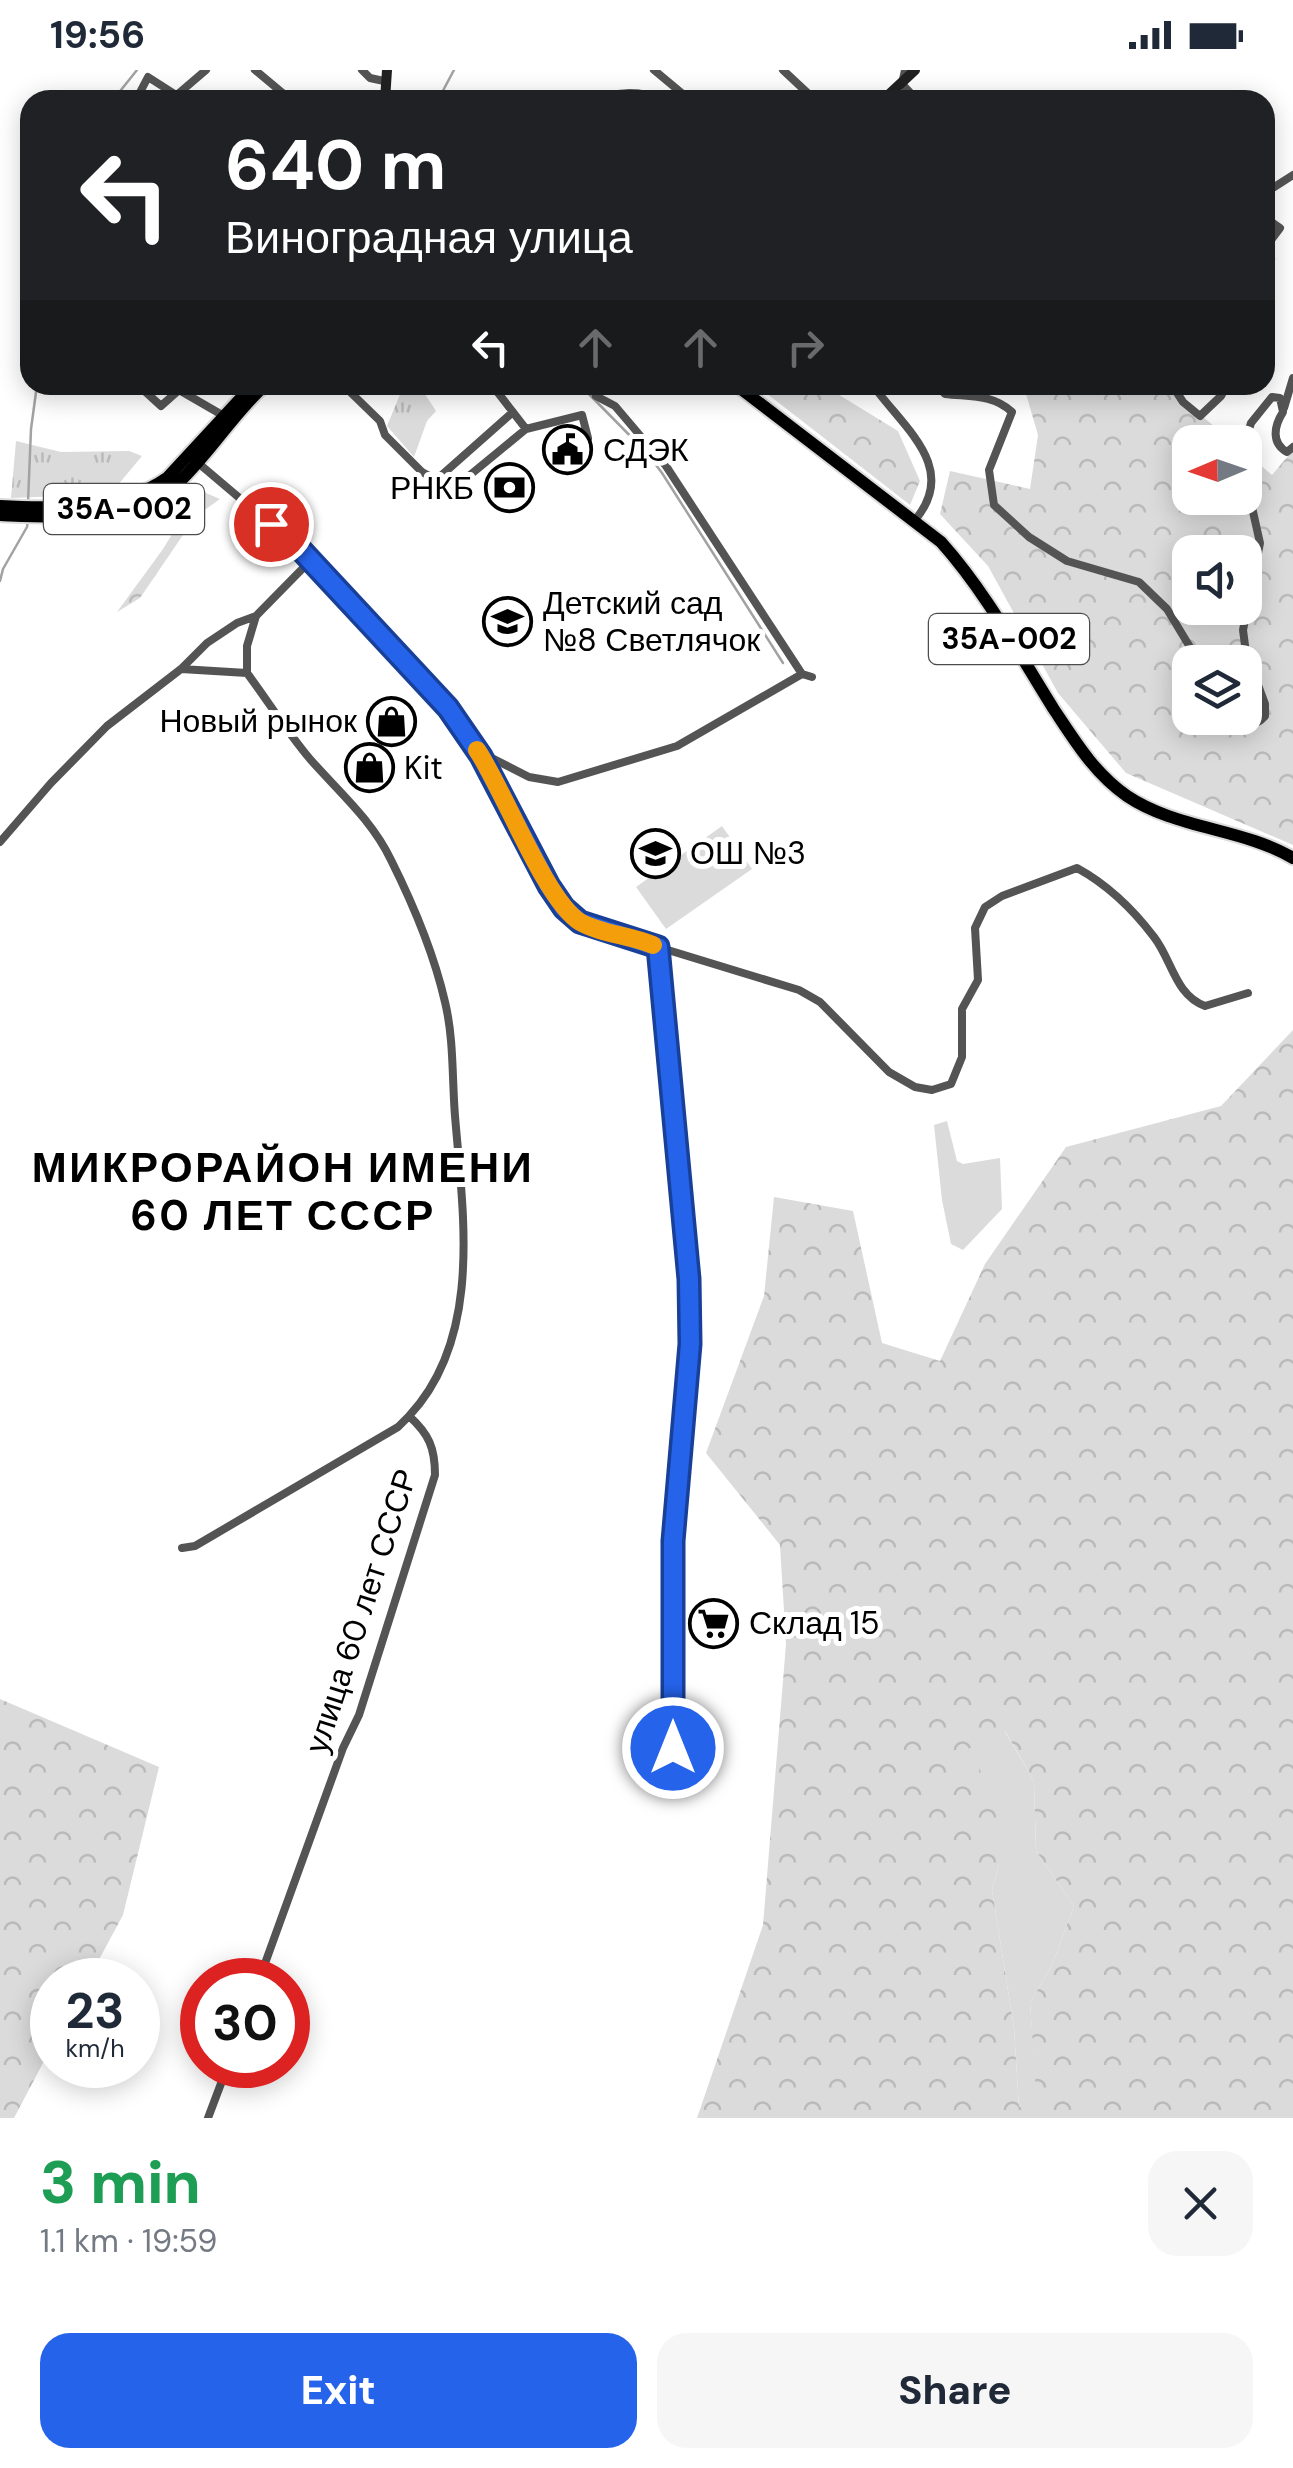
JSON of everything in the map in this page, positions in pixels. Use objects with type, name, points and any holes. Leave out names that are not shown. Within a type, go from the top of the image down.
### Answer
[{"type":"highway","points":[[192,459],[244,395]]},
{"type":"highway","name":"35А-002","points":[[0,515],[35,511],[88,515],[148,504],[170,491],[192,459],[255,395]]},
{"type":"highway","name":"35А-002","points":[[749,395],[915,520],[954,557],[1080,750],[1111,784],[1138,803],[1264,844],[1293,858]]},
{"type":"highway","points":[[0,506],[16,511]]},
{"type":"main road","points":[[895,90],[915,70]]},
{"type":"street","points":[[187,90],[206,70]]},
{"type":"street","points":[[255,70],[280,90]]},
{"type":"street","points":[[362,70],[370,78],[386,76]]},
{"type":"street","points":[[654,70],[678,90]]},
{"type":"street","points":[[783,70],[804,90]]},
{"type":"street","points":[[905,70],[902,84],[908,90]]},
{"type":"street","points":[[141,90],[148,78],[169,90]]},
{"type":"street","points":[[1275,235],[1292,220]]},
{"type":"street","points":[[1275,224],[1280,228]]},
{"type":"street","points":[[1293,378],[1275,437],[1287,452],[1293,447]]},
{"type":"street","points":[[148,395],[160,406],[173,395]]},
{"type":"street","points":[[188,395],[224,416]]},
{"type":"street","points":[[353,395],[380,421],[386,435],[435,481],[453,489],[526,429],[582,414],[588,438]]},
{"type":"street","points":[[500,395],[526,429]]},
{"type":"street","points":[[881,395],[917,436],[926,454],[930,487],[924,509],[915,520]]},
{"type":"street","points":[[962,395],[979,396],[1012,412],[989,470],[994,505],[1008,520],[1067,562],[1139,582],[1168,609],[1189,645]]},
{"type":"street","points":[[1178,395],[1200,416],[1222,395]]},
{"type":"street","points":[[596,396],[615,406],[666,466],[802,674],[812,677]]},
{"type":"street","points":[[1250,425],[1272,396],[1280,398],[1283,412]]},
{"type":"street","points":[[435,481],[514,412]]},
{"type":"street","points":[[192,459],[301,550],[448,708],[476,750],[549,886],[580,922],[799,990],[820,1002],[889,1072],[915,1087],[932,1090],[951,1084],[962,1058],[962,1009],[978,980],[975,928],[984,907],[1002,896],[1077,868],[1106,884],[1134,914],[1164,951],[1188,997],[1205,1006],[1248,993]]},
{"type":"street","points":[[1245,645],[1243,630],[1260,543],[1254,515]]},
{"type":"street","points":[[0,842],[107,726],[181,669],[207,643],[256,616],[309,562]]},
{"type":"street","points":[[182,1548],[195,1546],[398,1427],[427,1393],[444,1358],[464,1274],[449,1022],[444,1000],[404,889],[374,831],[309,757],[247,673],[246,646],[256,616]]},
{"type":"street","points":[[181,669],[247,673]]},
{"type":"street","points":[[476,750],[529,778],[558,782],[676,746],[802,674]]},
{"type":"street","points":[[1262,696],[1262,720]]},
{"type":"street","points":[[658,947],[689,1266],[690,1344],[673,1541],[673,1748]]},
{"type":"street","name":"улица 60 лет СССР","points":[[267,1958],[343,1748],[359,1715],[435,1475],[436,1452],[423,1428],[409,1416]]},
{"type":"street","points":[[208,2118],[219,2088]]},
{"type":"green space","points":[[400,395],[426,395],[436,411],[427,421],[414,457],[387,426]]},
{"type":"green space","points":[[769,395],[839,395],[898,431],[920,481],[910,505]]},
{"type":"green space","points":[[1026,395],[1177,395],[1213,425],[1172,425],[1172,515],[1262,515],[1262,466],[1272,475],[1293,450],[1293,845],[1126,773],[1058,693],[988,566],[940,514],[950,471],[1030,489],[1038,435]]},
{"type":"green space","points":[[16,441],[61,452],[129,451],[142,456],[117,486],[89,495],[11,498]]},
{"type":"green space","points":[[199,490],[220,499],[196,516],[140,598],[117,612],[163,549]]},
{"type":"green space","points":[[722,826],[752,869],[666,929],[636,887]]},
{"type":"green space","points":[[1293,1030],[1293,2118],[697,2118],[763,1925],[786,1644],[780,1545],[706,1453],[764,1296],[774,1197],[853,1211],[882,1343],[940,1361],[985,1264],[1066,1147],[1221,1106]],"holes":[[[1005,1731],[1034,1781],[1036,1851],[1074,1906],[1052,1965],[1030,2003],[1037,2108],[1019,2107],[1014,2028],[992,1890],[999,1864],[998,1820],[979,1767],[958,1754]]]},
{"type":"green space","points":[[947,1121],[957,1161],[963,1164],[1000,1158],[1002,1209],[963,1250],[951,1244],[942,1200],[934,1125]]},
{"type":"green space","points":[[0,1699],[159,1767],[123,1915],[100,1958],[30,1958],[30,2088],[14,2118],[0,2118]]},
{"type":"green space","points":[[1004,1730],[1034,1781],[1036,1851],[1074,1906],[1052,1965],[1030,2003],[1038,2108],[1019,2108],[1014,2028],[992,1890],[999,1864],[957,1754]]},
{"type":"waterway","points":[[121,90],[137,70]]},
{"type":"waterway","points":[[443,90],[454,70]]},
{"type":"waterway","points":[[28,502],[36,395]]},
{"type":"waterway","points":[[590,395],[662,473],[783,663]]},
{"type":"waterway","points":[[0,581],[28,520]]},
{"type":"slow traffic","points":[[477,750],[564,908],[580,922],[653,945]]},
{"type":"place","name":"СДЭК","points":[[568,450]]},
{"type":"place","name":"РНКБ","points":[[509,488]]},
{"type":"place","name":"Детский сад №8 Светлячок","points":[[508,621]]},
{"type":"place","name":"Новый рынок","points":[[392,721]]},
{"type":"place","name":"Kit","points":[[369,768]]},
{"type":"place","name":"ОШ №3","points":[[655,853]]},
{"type":"place","name":"Склад 15","points":[[714,1623]]},
{"type":"district","name":"МИКРОРАЙОН ИМЕНИ 60 ЛЕТ СССР","points":[[283,1191]]},
{"type":"route","points":[[271,524],[301,550],[448,708],[481,756],[564,908],[580,922],[658,947],[689,1279],[690,1344],[673,1541],[673,1748]]}]
